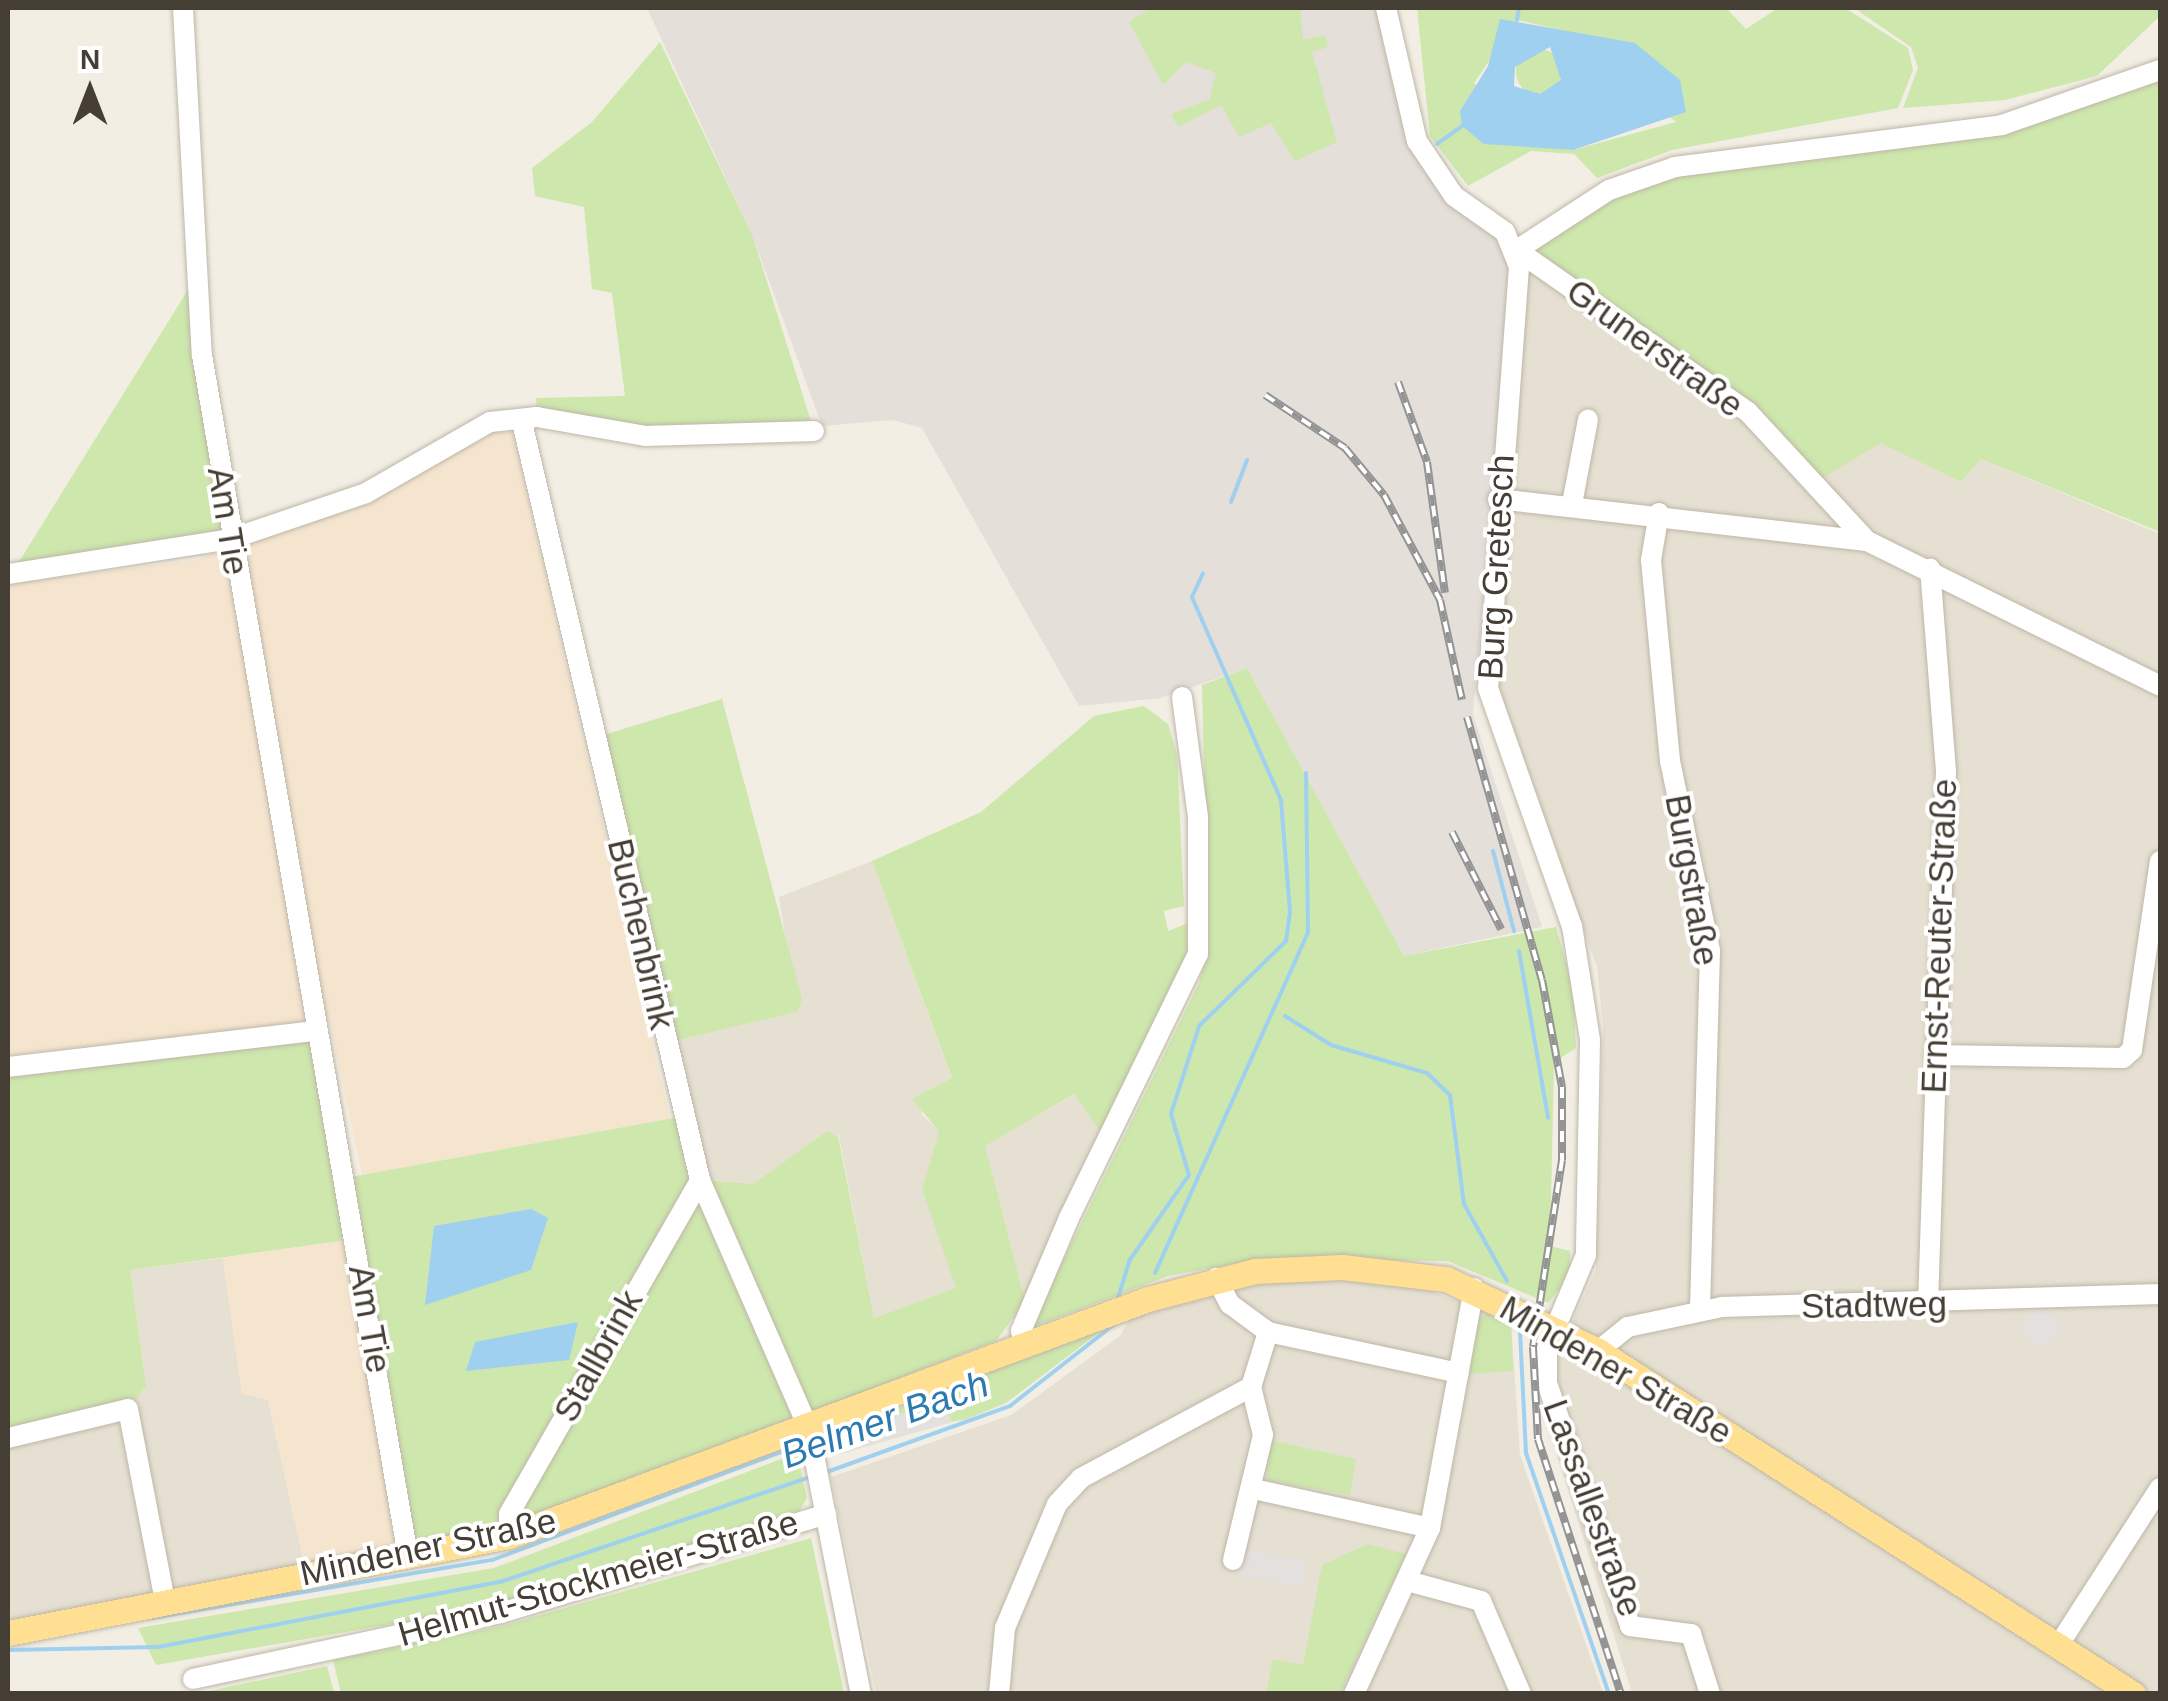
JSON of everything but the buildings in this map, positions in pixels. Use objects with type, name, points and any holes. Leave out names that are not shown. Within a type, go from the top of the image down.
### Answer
[{"type":"main road","name":"Mindener Straße","points":[[8,1632],[407,1550],[510,1536],[809,1430],[1148,1299],[1216,1278],[1342,1266],[1474,1288],[1598,1351],[2132,1694]]},
{"type":"street","name":"Am Tie","points":[[183,8],[202,354],[314,1031],[407,1550]]},
{"type":"street","points":[[1386,8],[1432,171],[1517,250],[1609,190],[1674,167],[2002,125],[2160,70]]},
{"type":"street","name":"Burg Gretesch","points":[[1517,250],[1498,499],[1490,704],[1572,926],[1590,1040],[1586,1255],[1556,1329]]},
{"type":"street","name":"Grunerstraße","points":[[1517,250],[1748,412],[1866,541]]},
{"type":"street","points":[[1572,504],[1588,419]]},
{"type":"street","points":[[8,574],[231,539],[366,493],[490,422],[646,436],[814,431]]},
{"type":"street","name":"Buchenbrink","points":[[522,422],[700,1180],[809,1430],[861,1694]]},
{"type":"street","points":[[1498,499],[1660,513],[1866,541],[1930,569],[2160,686]]},
{"type":"street","name":"Burgstraße","points":[[1660,513],[1651,560],[1670,761],[1710,951],[1700,1309]]},
{"type":"street","name":"Ernst-Reuter-Straße","points":[[1928,1304],[1946,771],[1930,569]]},
{"type":"street","points":[[1025,1345],[1021,1331],[1068,1218],[1198,954],[1198,817],[1182,697]]},
{"type":"street","points":[[1935,1055],[2123,1058],[2132,1050],[2160,861]]},
{"type":"street","points":[[8,1067],[314,1031]]},
{"type":"street","name":"Stallbrink","points":[[510,1536],[509,1514],[700,1180]]},
{"type":"street","points":[[1216,1278],[1230,1304],[1268,1332],[1459,1373]]},
{"type":"street","points":[[1354,1694],[1411,1582],[1430,1528],[1474,1288]]},
{"type":"street","name":"Stadtweg","points":[[1598,1351],[1615,1332],[1700,1309],[2160,1294]]},
{"type":"street","name":"Lassallestraße","points":[[1556,1329],[1547,1382],[1630,1626],[1691,1634],[1710,1694]]},
{"type":"street","points":[[1234,1560],[1263,1435],[1251,1386],[1268,1332]]},
{"type":"street","points":[[999,1694],[1005,1628],[1057,1504],[1082,1478],[1251,1386]]},
{"type":"street","points":[[8,1438],[128,1409],[166,1601]]},
{"type":"street","points":[[2058,1646],[2160,1488]]},
{"type":"street","points":[[1253,1489],[1430,1528]]},
{"type":"street","name":"Helmut-Stockmeier-Straße","points":[[193,1679],[501,1613],[826,1514]]},
{"type":"street","points":[[1411,1582],[1481,1600],[1521,1694]]},
{"type":"shaded area","points":[[647,8],[1381,8],[1418,163],[1508,248],[1512,269],[1473,715],[1542,927],[1404,956],[1247,668],[1161,698],[1079,706],[922,428],[893,420],[822,426],[753,237]]},
{"type":"shaded area","points":[[1517,250],[1961,482],[1981,459],[2160,534],[2160,1693],[1632,1693],[1541,1404],[1543,1335],[1561,1345],[1596,1270],[1603,1027],[1597,967],[1495,686]]},
{"type":"shaded area","points":[[493,432],[513,433],[670,1119],[362,1175],[329,1019],[8,1055],[8,584],[195,560],[369,503]]},
{"type":"shaded area","points":[[872,861],[952,1079],[921,1114],[940,1131],[922,1189],[957,1288],[874,1318],[839,1136],[827,1131],[753,1184],[705,1180],[670,1042],[797,1012],[779,897]]},
{"type":"shaded area","points":[[1075,1094],[1103,1135],[1025,1301],[984,1146]]},
{"type":"shaded area","points":[[356,1239],[407,1550],[306,1572],[268,1400],[242,1394],[223,1258]]},
{"type":"shaded area","points":[[223,1258],[242,1393],[268,1400],[306,1572],[8,1633],[8,1438],[146,1386],[130,1270]]},
{"type":"shaded area","points":[[1325,1279],[1414,1285],[1511,1321],[1520,1455],[1603,1693],[876,1693],[831,1477],[1011,1415],[1120,1336],[1129,1318],[1241,1283]]},
{"type":"shaded area","points":[[2041,1310],[2054,1315],[2059,1328],[2054,1341],[2041,1346],[2028,1341],[2023,1328],[2028,1315]]},
{"type":"shaded area","points":[[945,1401],[951,1422],[828,1457],[822,1436]]},
{"type":"shaded area","points":[[1242,1548],[1308,1561],[1302,1588],[1237,1575]]},
{"type":"green space","points":[[1151,8],[1300,8],[1303,40],[1325,35],[1328,47],[1312,52],[1337,142],[1295,161],[1271,123],[1239,137],[1221,105],[1178,127],[1171,114],[1210,99],[1216,73],[1186,62],[1163,85],[1129,22]]},
{"type":"green space","points":[[1417,8],[1726,8],[1746,29],[1778,8],[1845,8],[1908,48],[1913,70],[1898,108],[1672,150],[1597,178],[1574,154],[1531,151],[1468,186],[1430,136]],"holes":[[[1517,20],[1565,31],[1676,122],[1573,150],[1532,146],[1474,83]]]},
{"type":"green space","points":[[1854,8],[2160,8],[2160,16],[2097,76],[2005,100],[1903,108],[1918,68],[1911,47]]},
{"type":"green space","points":[[660,42],[753,237],[814,431],[646,436],[537,417],[536,398],[625,396],[612,293],[592,289],[584,207],[535,196],[532,168],[592,122]]},
{"type":"green space","points":[[1539,49],[1555,56],[1562,72],[1555,88],[1539,95],[1523,88],[1516,72],[1523,56]]},
{"type":"green space","points":[[2160,70],[2160,532],[1981,459],[1961,482],[1881,443],[1809,486],[1748,412],[1517,250],[1553,221],[1675,167],[2002,125]]},
{"type":"green space","points":[[196,277],[231,539],[12,573]]},
{"type":"green space","points":[[1247,668],[1404,956],[1556,927],[1573,988],[1576,1048],[1554,1062],[1550,1246],[1570,1251],[1570,1276],[1548,1303],[1448,1261],[1260,1259],[1168,1276],[1030,1328],[1199,983],[1208,946],[1202,685]]},
{"type":"green space","points":[[722,699],[802,999],[797,1012],[670,1042],[600,736]]},
{"type":"green space","points":[[1144,706],[1168,724],[1177,754],[1184,906],[1164,911],[1168,931],[1194,921],[1186,971],[1103,1135],[1074,1094],[985,1146],[1025,1301],[996,1341],[811,1412],[705,1180],[753,1184],[827,1131],[838,1136],[874,1318],[956,1288],[922,1189],[939,1131],[912,1099],[952,1078],[872,861],[981,812],[1094,716]]},
{"type":"green space","points":[[314,1031],[345,1178],[685,1116],[796,1420],[624,1498],[407,1550],[355,1239],[130,1270],[146,1386],[128,1409],[8,1438],[8,1066]]},
{"type":"green space","points":[[1488,1313],[1511,1321],[1513,1371],[1469,1374],[1479,1318]]},
{"type":"green space","points":[[1105,1328],[1006,1403],[951,1422],[945,1402],[825,1446],[930,1392]]},
{"type":"green space","points":[[1269,1440],[1356,1459],[1350,1495],[1267,1480]]},
{"type":"green space","points":[[797,1453],[807,1498],[800,1510],[494,1606],[156,1665],[138,1628],[494,1568]]},
{"type":"green space","points":[[811,1538],[844,1693],[341,1693],[333,1660],[502,1626]]},
{"type":"green space","points":[[1368,1544],[1406,1554],[1340,1693],[1266,1694],[1273,1659],[1303,1665],[1322,1565]]},
{"type":"green space","points":[[327,1666],[334,1693],[200,1693]]},
{"type":"water","points":[[1500,19],[1635,43],[1680,80],[1686,112],[1573,150],[1484,144],[1462,126],[1460,111],[1488,66]],"holes":[[[1550,47],[1561,80],[1540,94],[1514,86],[1515,67]]]},
{"type":"water","points":[[531,1209],[548,1218],[531,1270],[425,1305],[434,1226]]},
{"type":"water","points":[[578,1322],[569,1360],[466,1371],[475,1342]]},
{"type":"waterway","name":"Belmer Bach","points":[[1517,20],[1519,8]]},
{"type":"waterway","name":"Belmer Bach","points":[[1437,144],[1462,126]]},
{"type":"waterway","name":"Belmer Bach","points":[[1231,502],[1247,460]]},
{"type":"waterway","name":"Belmer Bach","points":[[1118,1298],[1129,1261],[1189,1175],[1171,1114],[1199,1026],[1286,941],[1290,912],[1281,800],[1192,597],[1203,573]]},
{"type":"waterway","points":[[1155,1273],[1308,933],[1306,773]]},
{"type":"waterway","points":[[1493,851],[1514,931]]},
{"type":"waterway","points":[[1519,951],[1548,1118]]},
{"type":"waterway","points":[[1285,1016],[1331,1045],[1427,1073],[1450,1095],[1464,1204],[1507,1281]]},
{"type":"waterway","name":"Belmer Bach","points":[[824,1473],[1010,1406],[1116,1323]]},
{"type":"waterway","points":[[1520,1331],[1526,1453],[1609,1694]]},
{"type":"waterway","points":[[152,1618],[492,1560],[797,1446]]},
{"type":"waterway","name":"Belmer Bach","points":[[8,1650],[158,1647],[503,1581],[810,1477]]},
{"type":"railway","points":[[1398,382],[1427,462],[1445,593]]},
{"type":"railway","points":[[1265,395],[1345,448],[1384,495],[1440,600],[1462,700]]},
{"type":"railway","points":[[1467,717],[1542,980],[1562,1087],[1562,1160],[1533,1347],[1538,1439],[1621,1694]]},
{"type":"railway","points":[[1452,832],[1501,929]]}]
